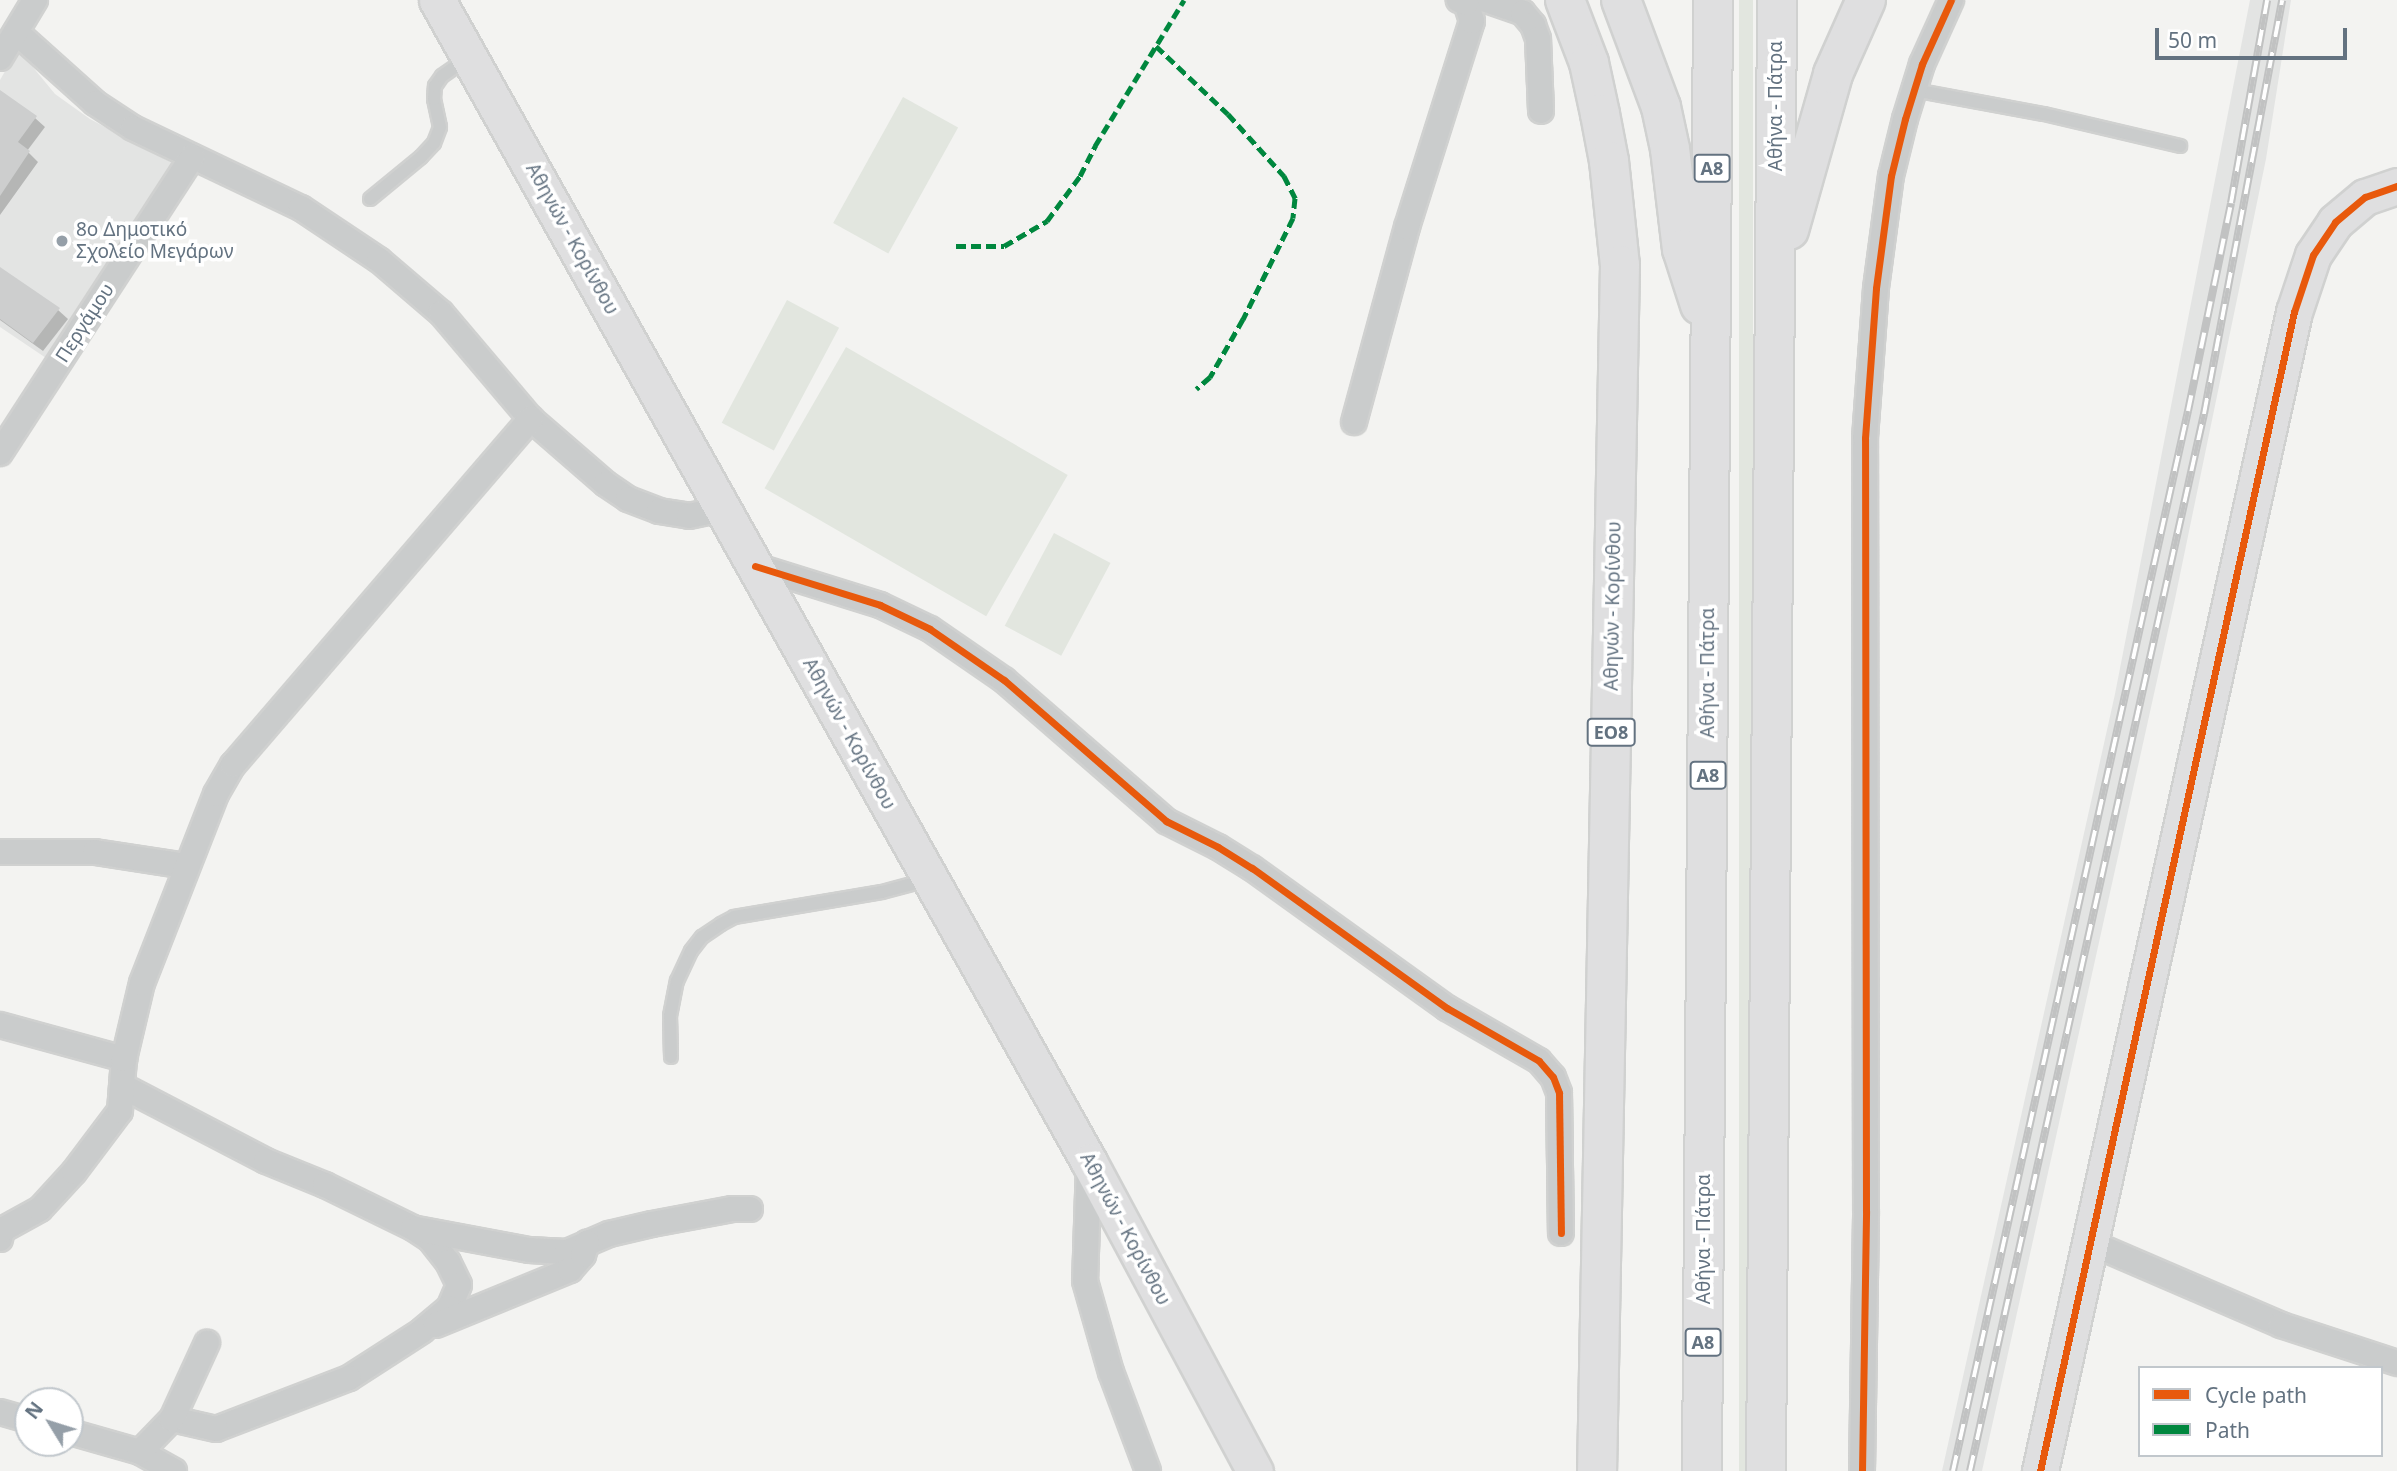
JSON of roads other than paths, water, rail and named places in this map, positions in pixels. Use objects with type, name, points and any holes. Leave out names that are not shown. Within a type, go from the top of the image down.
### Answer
[{"type":"main road","name":"Αθηνών - Κορίνθου","points":[[437,0],[1089,1162],[1255,1471]]},
{"type":"main road","name":"Αθηνών - Κορίνθου","points":[[1565,0],[1589,63],[1600,114],[1609,161],[1620,265],[1597,1471]]},
{"type":"main road","points":[[1621,0],[1661,107],[1670,149],[1682,249],[1711,337]]},
{"type":"main road","name":"Αθήνα - Πάτρα","points":[[1702,1471],[1713,0]]},
{"type":"main road","name":"Αθήνα - Πάτρα","points":[[1766,1471],[1777,0]]},
{"type":"main road","points":[[1775,286],[1833,74],[1866,0]]},
{"type":"main road","points":[[2040,1471],[2172,881],[2291,326],[2313,255],[2335,222],[2365,197],[2397,186]]},
{"type":"street","points":[[0,58],[35,0]]},
{"type":"street","points":[[1354,422],[1407,228],[1472,21],[1466,3],[1459,0]]},
{"type":"street","points":[[1486,0],[1523,13],[1533,25],[1538,39],[1541,111]]},
{"type":"street","points":[[1862,1471],[1866,1211],[1865,438],[1876,288],[1891,176],[1914,90],[1951,0]]},
{"type":"street","points":[[16,32],[95,103],[132,128],[301,208],[379,260],[441,313],[531,419],[628,499],[659,510],[689,516],[723,509]]},
{"type":"street","name":"Περγάμου","points":[[0,453],[192,157]]},
{"type":"street","points":[[1,1232],[40,1209],[74,1172],[120,1111],[124,1087],[124,1059],[142,983],[216,794],[238,757],[531,419]]},
{"type":"street","points":[[755,566],[880,605],[930,629],[1004,680],[1166,821],[1218,847],[1437,1002],[1539,1061],[1553,1077],[1559,1093],[1562,1233]]},
{"type":"street","points":[[0,852],[95,852],[187,866]]},
{"type":"street","points":[[0,1025],[124,1059]]},
{"type":"street","points":[[124,1087],[266,1161],[325,1185],[413,1228],[430,1239],[448,1262],[459,1285],[449,1308],[422,1331],[349,1378],[216,1429],[172,1419]]},
{"type":"street","points":[[1089,1162],[1086,1281],[1111,1373],[1148,1471]]},
{"type":"street","points":[[413,1228],[529,1250],[567,1252],[609,1234],[732,1209],[750,1209]]},
{"type":"street","points":[[2091,1242],[2281,1325],[2397,1363]]},
{"type":"street","points":[[422,1331],[570,1270],[583,1255],[587,1243]]},
{"type":"street","points":[[139,1452],[172,1419],[207,1343]]},
{"type":"street","points":[[84,1436],[139,1452],[174,1471]]},
{"type":"lane","points":[[370,199],[421,158],[434,143],[440,127],[434,99],[435,86],[442,76],[469,57]]},
{"type":"lane","points":[[1914,90],[2044,114],[2180,146]]},
{"type":"lane","points":[[671,1057],[670,1016],[677,981],[702,937],[734,917],[882,892],[930,879]]},
{"type":"railway","points":[[1953,1471],[2188,411],[2231,203],[2267,0]]},
{"type":"railway","points":[[1970,1471],[2204,414],[2282,0]]},
{"type":"place","name":"8ο Δημοτικό Σχολείο Μεγάρων","points":[[62,241]]}]
